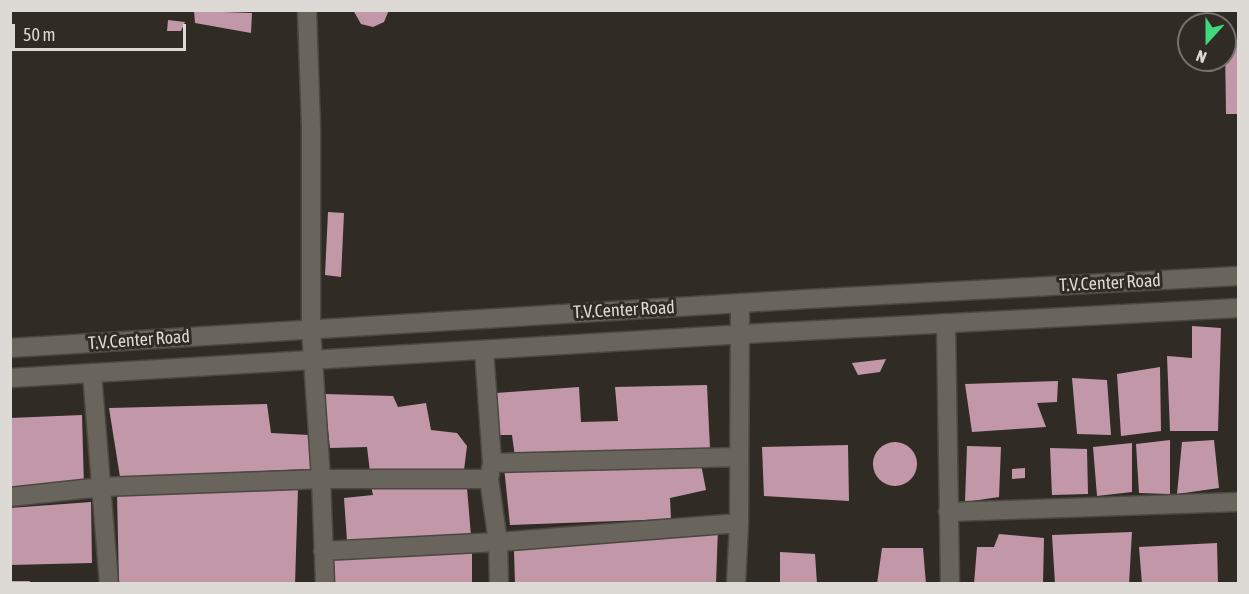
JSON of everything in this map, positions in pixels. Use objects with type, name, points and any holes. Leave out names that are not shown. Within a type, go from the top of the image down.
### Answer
[{"type":"street","points":[[307,10],[312,127],[311,329],[325,584]]},
{"type":"street","name":"T.V.Center Road","points":[[10,348],[740,303],[1239,276]]},
{"type":"street","points":[[736,584],[739,523],[740,303]]},
{"type":"street","name":"T.V.Center Road","points":[[10,378],[739,334],[1239,308]]},
{"type":"street","points":[[946,323],[950,584]]},
{"type":"street","points":[[484,350],[499,584]]},
{"type":"street","points":[[92,374],[109,584]]},
{"type":"street","points":[[10,497],[102,488],[490,471],[739,457]]},
{"type":"street","points":[[948,512],[1239,502]]},
{"type":"street","points":[[323,551],[498,542],[739,523]]},
{"type":"building","points":[[353,10],[389,10],[384,22],[373,27],[361,24]]},
{"type":"building","points":[[194,11],[252,13],[251,33],[195,23]]},
{"type":"building","points":[[168,20],[185,22],[181,31],[167,31]]},
{"type":"building","points":[[1237,40],[1238,114],[1226,114],[1225,72],[1237,72]]},
{"type":"building","points":[[328,212],[344,213],[341,277],[325,275]]},
{"type":"building","points":[[1192,326],[1221,328],[1218,431],[1170,431],[1167,356],[1192,358]]},
{"type":"building","points":[[886,359],[880,372],[858,375],[852,363]]},
{"type":"building","points":[[1160,367],[1161,431],[1121,436],[1117,374]]},
{"type":"building","points":[[1072,378],[1107,380],[1111,435],[1077,434]]},
{"type":"building","points":[[1058,381],[1057,402],[1037,403],[1046,427],[972,432],[965,384]]},
{"type":"building","points":[[707,385],[710,449],[515,457],[512,435],[498,435],[496,393],[579,387],[581,422],[618,421],[615,387]]},
{"type":"building","points":[[324,394],[393,396],[398,407],[426,403],[431,430],[457,433],[467,446],[464,470],[370,472],[367,447],[330,448]]},
{"type":"building","points":[[267,404],[271,433],[309,435],[310,469],[120,477],[109,408]]},
{"type":"building","points":[[82,415],[84,487],[10,492],[10,418]]},
{"type":"building","points":[[1170,440],[1170,494],[1139,493],[1136,444]]},
{"type":"building","points":[[1214,440],[1219,488],[1177,494],[1182,442]]},
{"type":"building","points":[[895,442],[910,449],[917,464],[910,479],[895,486],[880,479],[873,464],[880,449]]},
{"type":"building","points":[[1132,443],[1132,492],[1097,496],[1093,447]]},
{"type":"building","points":[[848,445],[849,501],[764,496],[762,447]]},
{"type":"building","points":[[967,446],[1001,447],[999,497],[965,502]]},
{"type":"building","points":[[1050,448],[1087,449],[1088,494],[1052,495]]},
{"type":"building","points":[[701,464],[706,490],[670,498],[671,519],[510,525],[504,467]]},
{"type":"building","points":[[1025,468],[1025,478],[1012,479],[1012,469]]},
{"type":"building","points":[[371,486],[467,488],[471,536],[347,541],[344,498],[373,495]]},
{"type":"building","points":[[298,489],[295,584],[119,584],[117,494]]},
{"type":"building","points":[[91,502],[92,563],[10,565],[10,508]]},
{"type":"building","points":[[718,527],[716,584],[515,584],[514,551]]},
{"type":"building","points":[[1132,532],[1129,584],[1055,584],[1052,535]]},
{"type":"building","points":[[999,534],[1044,538],[1043,584],[974,584],[977,547],[994,547]]},
{"type":"building","points":[[1217,543],[1218,584],[1142,584],[1139,547]]},
{"type":"building","points":[[472,547],[472,584],[335,584],[333,559]]},
{"type":"building","points":[[882,548],[923,548],[926,584],[877,584]]},
{"type":"building","points":[[780,552],[815,554],[817,584],[780,584]]},
{"type":"building","points":[[10,581],[30,581],[30,584],[10,584]]}]
